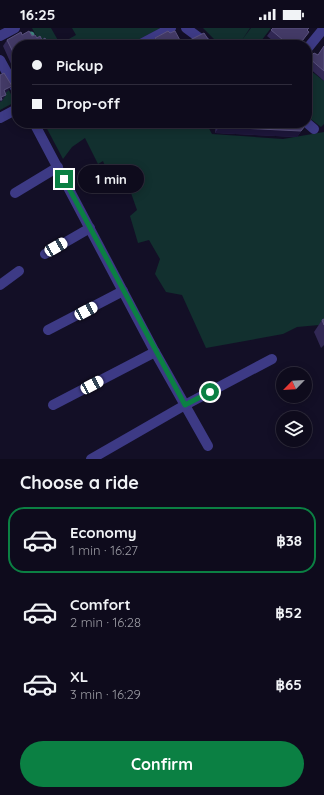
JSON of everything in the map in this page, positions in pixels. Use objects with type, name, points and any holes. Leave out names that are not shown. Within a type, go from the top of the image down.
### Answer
[{"type":"street","points":[[0,36],[15,28]]},
{"type":"street","points":[[149,40],[172,28]]},
{"type":"street","points":[[186,28],[202,40]]},
{"type":"street","points":[[312,43],[324,28]]},
{"type":"street","points":[[0,60],[12,82]]},
{"type":"street","points":[[0,118],[12,112]]},
{"type":"street","points":[[37,128],[155,352],[208,446]]},
{"type":"street","points":[[15,193],[58,167]]},
{"type":"street","points":[[45,254],[90,228]]},
{"type":"street","points":[[0,285],[19,271]]},
{"type":"street","points":[[48,330],[123,291]]},
{"type":"street","points":[[53,405],[155,352]]},
{"type":"street","points":[[91,459],[185,405],[272,359]]},
{"type":"green space","points":[[32,28],[51,28],[58,40],[38,40]]},
{"type":"green space","points":[[72,28],[161,28],[138,40],[67,40],[76,35]]},
{"type":"green space","points":[[203,28],[250,28],[242,40],[215,40]]},
{"type":"green space","points":[[251,28],[271,28],[262,40],[242,40]]},
{"type":"green space","points":[[312,72],[324,81],[324,124],[321,127],[312,120]]},
{"type":"green space","points":[[2,77],[12,96],[12,104],[0,110],[0,79]]},
{"type":"green space","points":[[47,128],[209,128],[212,134],[283,139],[324,132],[324,322],[319,325],[297,327],[283,334],[206,348],[182,295],[166,292],[155,274],[160,259],[149,240],[138,243],[130,216],[137,210],[131,193],[113,191],[104,170],[105,166],[103,161],[98,164],[85,138],[72,147],[63,159]]},
{"type":"building","points":[[273,28],[309,28],[307,30],[309,32],[303,40],[283,40],[271,30]]},
{"type":"building","points":[[29,31],[32,36],[35,35],[37,38],[40,36],[42,40],[12,40],[12,50],[7,40],[21,32],[22,35]]},
{"type":"building","points":[[168,31],[170,33],[175,31],[180,40],[156,40],[155,38]]},
{"type":"building","points":[[204,33],[209,40],[190,40]]},
{"type":"building","points":[[324,46],[324,71],[312,61],[312,55],[314,53],[318,55]]},
{"type":"building","points":[[4,73],[12,86],[4,90],[6,95],[1,97],[2,100],[0,100],[0,75]]},
{"type":"building","points":[[240,128],[303,128],[301,131]]},
{"type":"route","points":[[64,179],[155,352],[185,405],[210,392]]}]
